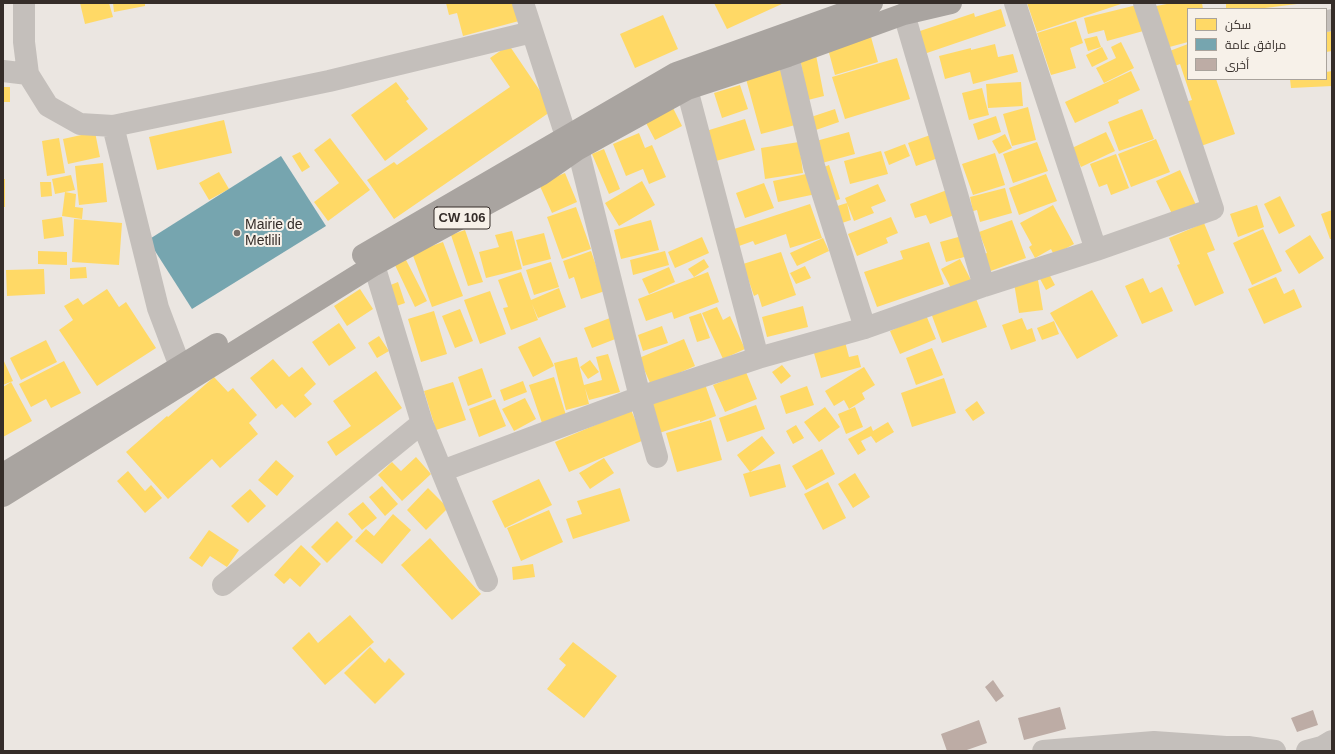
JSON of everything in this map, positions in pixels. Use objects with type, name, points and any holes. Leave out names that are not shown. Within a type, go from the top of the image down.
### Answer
[{"type":"main road","name":"CW 106","points":[[3,474],[183,374],[374,265],[542,174],[572,142],[676,73],[872,3]]},
{"type":"main road","name":"CW 106","points":[[3,496],[183,374],[377,247],[572,142],[687,89],[788,56],[904,14],[951,3]]},
{"type":"street","points":[[24,3],[24,42],[28,74],[48,106],[80,124],[113,126],[329,81],[532,32]]},
{"type":"street","points":[[523,3],[572,142],[657,457]]},
{"type":"street","points":[[1015,3],[1096,250]]},
{"type":"street","points":[[442,471],[640,397],[758,358],[865,328],[984,286],[1096,250],[1213,209],[1144,3]]},
{"type":"street","points":[[904,14],[984,286]]},
{"type":"street","points":[[788,56],[814,166],[865,328]]},
{"type":"street","points":[[3,71],[28,74]]},
{"type":"street","points":[[687,89],[758,358]]},
{"type":"street","points":[[113,126],[158,308],[183,374]]},
{"type":"street","points":[[374,265],[422,423],[487,581]]},
{"type":"street","points":[[223,585],[422,423]]},
{"type":"street","points":[[1307,751],[1322,747],[1332,741]]},
{"type":"street","points":[[1043,751],[1154,742],[1248,747],[1275,751]]},
{"type":"building: سكن","points":[[80,3],[109,3],[113,17],[85,24]]},
{"type":"building: سكن","points":[[113,3],[145,3],[145,6],[114,12]]},
{"type":"building: سكن","points":[[446,3],[514,3],[519,21],[463,36],[457,13],[449,15]]},
{"type":"building: سكن","points":[[714,3],[784,3],[727,29]]},
{"type":"building: سكن","points":[[1027,3],[1124,3],[1037,32]]},
{"type":"building: سكن","points":[[1172,3],[1202,3],[1203,8],[1187,8],[1187,42],[1162,49],[1151,7]]},
{"type":"building: سكن","points":[[1226,3],[1297,4],[1265,8],[1226,8]]},
{"type":"building: سكن","points":[[1141,4],[1147,30],[1107,41],[1104,30],[1088,34],[1084,18]]},
{"type":"building: سكن","points":[[1001,9],[1006,26],[924,54],[917,32],[974,13],[975,17]]},
{"type":"building: سكن","points":[[663,15],[678,49],[635,68],[620,34]]},
{"type":"building: سكن","points":[[1076,21],[1083,43],[1070,48],[1076,68],[1051,75],[1037,33]]},
{"type":"building: سكن","points":[[1332,31],[1332,51],[1327,52],[1327,32]]},
{"type":"building: سكن","points":[[1097,36],[1101,47],[1088,51],[1084,39]]},
{"type":"building: سكن","points":[[871,37],[878,62],[835,75],[828,49]]},
{"type":"building: سكن","points":[[1121,42],[1134,68],[1104,83],[1096,68],[1116,58],[1111,47]]},
{"type":"building: سكن","points":[[995,44],[998,57],[1013,54],[1018,72],[973,84],[970,72],[945,79],[939,56]]},
{"type":"building: سكن","points":[[1187,44],[1187,80],[1216,80],[1235,134],[1201,146],[1185,102],[1192,100],[1180,64],[1172,67],[1167,52]]},
{"type":"building: سكن","points":[[509,45],[553,110],[394,219],[367,180],[394,162],[397,165],[510,87],[490,58]]},
{"type":"building: سكن","points":[[1102,47],[1108,59],[1092,67],[1086,55]]},
{"type":"building: سكن","points":[[816,55],[824,96],[808,100],[800,58]]},
{"type":"building: سكن","points":[[897,58],[910,99],[845,119],[832,77]]},
{"type":"building: سكن","points":[[784,69],[799,124],[761,134],[746,79]]},
{"type":"building: سكن","points":[[1131,71],[1140,90],[1118,100],[1119,103],[1075,123],[1065,102]]},
{"type":"building: سكن","points":[[1332,71],[1332,86],[1291,88],[1290,80],[1327,80],[1327,72]]},
{"type":"building: سكن","points":[[396,82],[409,99],[406,101],[428,129],[385,161],[351,115]]},
{"type":"building: سكن","points":[[1021,82],[1023,106],[988,108],[986,84]]},
{"type":"building: سكن","points":[[740,85],[748,109],[722,118],[714,93]]},
{"type":"building: سكن","points":[[3,87],[10,87],[10,102],[3,102]]},
{"type":"building: سكن","points":[[982,88],[989,115],[969,120],[962,93]]},
{"type":"building: سكن","points":[[1028,107],[1036,140],[1012,146],[1003,114]]},
{"type":"building: سكن","points":[[673,108],[682,126],[655,140],[646,123]]},
{"type":"building: سكن","points":[[835,109],[839,122],[813,131],[808,118]]},
{"type":"building: سكن","points":[[1142,109],[1154,139],[1119,151],[1108,122]]},
{"type":"building: سكن","points":[[996,116],[1001,132],[978,140],[973,124]]},
{"type":"building: سكن","points":[[745,119],[755,150],[716,161],[706,131]]},
{"type":"building: سكن","points":[[224,120],[232,153],[157,170],[149,137]]},
{"type":"building: سكن","points":[[95,132],[100,157],[68,164],[63,139]]},
{"type":"building: سكن","points":[[849,132],[855,154],[822,163],[816,141]]},
{"type":"building: سكن","points":[[1106,132],[1115,151],[1081,167],[1072,148]]},
{"type":"building: سكن","points":[[639,133],[645,148],[652,145],[666,177],[649,184],[643,169],[626,176],[613,144]]},
{"type":"building: سكن","points":[[933,134],[941,157],[916,166],[908,143]]},
{"type":"building: سكن","points":[[1005,134],[1012,148],[999,154],[992,141]]},
{"type":"building: سكن","points":[[59,138],[65,173],[47,176],[42,141]]},
{"type":"building: سكن","points":[[330,138],[370,190],[328,221],[314,202],[339,183],[314,150]]},
{"type":"building: سكن","points":[[1156,139],[1170,172],[1131,187],[1118,154]]},
{"type":"building: سكن","points":[[799,142],[803,173],[765,179],[761,148]]},
{"type":"building: سكن","points":[[1037,142],[1048,171],[1013,183],[1003,154]]},
{"type":"building: سكن","points":[[905,144],[910,156],[889,165],[884,152]]},
{"type":"building: سكن","points":[[604,149],[620,189],[609,194],[592,154]]},
{"type":"building: سكن","points":[[881,151],[888,174],[850,184],[844,161]]},
{"type":"building: سكن","points":[[300,152],[310,167],[302,172],[292,156]]},
{"type":"building: سكن","points":[[995,153],[1005,185],[973,195],[962,164]]},
{"type":"building: سكن","points":[[1116,154],[1129,188],[1111,195],[1107,184],[1099,187],[1090,164]]},
{"type":"building: سكن","points":[[103,163],[107,202],[79,205],[75,166]]},
{"type":"building: سكن","points":[[829,165],[840,199],[830,203],[819,169]]},
{"type":"building: سكن","points":[[1180,170],[1196,205],[1173,216],[1156,181]]},
{"type":"building: سكن","points":[[219,172],[229,189],[209,200],[199,183]]},
{"type":"building: سكن","points":[[565,173],[577,202],[552,213],[539,184]]},
{"type":"building: سكن","points":[[811,173],[816,194],[778,202],[773,181]]},
{"type":"building: سكن","points":[[1046,174],[1057,201],[1019,215],[1009,188]]},
{"type":"building: سكن","points":[[71,175],[75,190],[55,194],[52,179]]},
{"type":"building: سكن","points":[[3,179],[5,179],[5,207],[3,207]]},
{"type":"building: سكن","points":[[642,181],[655,205],[619,226],[605,203]]},
{"type":"building: سكن","points":[[40,182],[51,182],[52,196],[41,197]]},
{"type":"building: سكن","points":[[764,183],[774,208],[745,218],[736,193]]},
{"type":"building: سكن","points":[[878,184],[886,201],[871,207],[874,213],[854,221],[845,198]]},
{"type":"building: سكن","points":[[1005,188],[1012,213],[980,222],[977,210],[973,211],[970,197]]},
{"type":"building: سكن","points":[[947,190],[957,214],[930,224],[926,215],[915,218],[910,204]]},
{"type":"building: سكن","points":[[65,192],[76,194],[75,207],[83,208],[82,219],[62,216]]},
{"type":"building: سكن","points":[[1280,196],[1295,226],[1279,234],[1264,204]]},
{"type":"building: سكن","points":[[847,203],[851,220],[836,225],[831,208]]},
{"type":"building: سكن","points":[[810,204],[822,238],[790,248],[786,234],[755,245],[753,241],[739,246],[734,229]]},
{"type":"building: سكن","points":[[1053,205],[1074,244],[1054,255],[1051,249],[1035,258],[1029,247],[1032,245],[1020,223]]},
{"type":"building: سكن","points":[[1257,205],[1264,227],[1238,237],[1230,214]]},
{"type":"building: سكن","points":[[576,207],[591,249],[562,259],[547,217]]},
{"type":"building: سكن","points":[[1332,210],[1332,239],[1330,239],[1321,214]]},
{"type":"building: سكن","points":[[62,217],[64,236],[44,239],[42,220]]},
{"type":"building: سكن","points":[[891,217],[898,233],[886,238],[888,243],[857,256],[848,234]]},
{"type":"building: سكن","points":[[74,219],[122,223],[119,265],[72,262]]},
{"type":"building: سكن","points":[[651,220],[659,250],[621,259],[614,230]]},
{"type":"building: سكن","points":[[1012,220],[1026,258],[988,272],[982,255],[987,253],[979,232]]},
{"type":"building: سكن","points":[[1204,223],[1215,250],[1207,253],[1224,293],[1195,306],[1177,265],[1180,264],[1169,238]]},
{"type":"building: سكن","points":[[1263,229],[1282,271],[1252,285],[1233,243]]},
{"type":"building: سكن","points":[[465,230],[483,282],[468,286],[451,235]]},
{"type":"building: سكن","points":[[512,231],[522,269],[486,278],[479,252],[499,247],[495,235]]},
{"type":"building: سكن","points":[[544,233],[551,259],[523,266],[516,240]]},
{"type":"building: سكن","points":[[1310,235],[1324,258],[1299,274],[1285,251]]},
{"type":"building: سكن","points":[[962,236],[968,256],[946,262],[940,242]]},
{"type":"building: سكن","points":[[702,237],[709,253],[675,268],[668,252]]},
{"type":"building: سكن","points":[[823,238],[829,251],[797,266],[790,253]]},
{"type":"building: سكن","points":[[443,242],[463,296],[432,307],[412,253]]},
{"type":"building: سكن","points":[[929,242],[944,284],[877,307],[864,272],[903,259],[900,251]]},
{"type":"building: سكن","points":[[38,251],[67,252],[67,265],[38,264]]},
{"type":"building: سكن","points":[[591,251],[605,291],[581,299],[574,277],[569,279],[563,261]]},
{"type":"building: سكن","points":[[665,251],[669,265],[633,275],[630,260]]},
{"type":"building: سكن","points":[[781,252],[796,295],[762,307],[758,294],[754,296],[743,264]]},
{"type":"building: سكن","points":[[405,258],[427,301],[415,307],[394,263]]},
{"type":"building: سكن","points":[[704,259],[709,267],[694,277],[688,269]]},
{"type":"building: سكن","points":[[960,259],[971,280],[952,290],[941,269]]},
{"type":"building: سكن","points":[[551,262],[559,287],[534,295],[526,270]]},
{"type":"building: سكن","points":[[805,266],[811,278],[796,284],[790,273]]},
{"type":"building: سكن","points":[[86,267],[87,278],[70,279],[70,268]]},
{"type":"building: سكن","points":[[669,267],[675,282],[649,294],[642,279]]},
{"type":"building: سكن","points":[[44,269],[45,294],[7,296],[6,270]]},
{"type":"building: سكن","points":[[521,272],[531,300],[559,288],[566,307],[538,318],[532,304],[538,320],[511,330],[503,308],[508,307],[498,280]]},
{"type":"building: سكن","points":[[708,272],[719,302],[674,319],[672,312],[646,321],[638,299]]},
{"type":"building: سكن","points":[[1048,272],[1055,285],[1046,290],[1039,277]]},
{"type":"building: سكن","points":[[1276,277],[1284,294],[1294,289],[1302,307],[1264,324],[1248,289]]},
{"type":"building: سكن","points":[[1143,278],[1150,293],[1162,287],[1173,311],[1142,324],[1125,286]]},
{"type":"building: سكن","points":[[1038,280],[1043,310],[1019,313],[1014,283]]},
{"type":"building: سكن","points":[[398,282],[405,303],[391,308],[383,288]]},
{"type":"building: سكن","points":[[107,289],[119,307],[126,302],[156,348],[97,386],[59,330],[73,320],[64,306],[78,298],[83,305]]},
{"type":"building: سكن","points":[[360,289],[373,309],[347,326],[334,306]]},
{"type":"building: سكن","points":[[1092,290],[1118,336],[1077,359],[1050,313]]},
{"type":"building: سكن","points":[[490,291],[506,334],[480,344],[464,300]]},
{"type":"building: سكن","points":[[975,296],[987,327],[942,343],[931,313]]},
{"type":"building: سكن","points":[[803,306],[808,327],[767,337],[762,317]]},
{"type":"building: سكن","points":[[717,307],[723,320],[730,316],[745,349],[723,359],[702,313]]},
{"type":"building: سكن","points":[[460,309],[473,341],[455,348],[442,316]]},
{"type":"building: سكن","points":[[434,311],[447,354],[421,362],[408,319]]},
{"type":"building: سكن","points":[[701,313],[710,338],[697,342],[689,317]]},
{"type":"building: سكن","points":[[926,315],[936,339],[900,354],[890,331]]},
{"type":"building: سكن","points":[[610,318],[618,338],[592,348],[584,328]]},
{"type":"building: سكن","points":[[1022,318],[1027,330],[1032,328],[1036,341],[1011,350],[1002,325]]},
{"type":"building: سكن","points":[[1054,321],[1059,334],[1042,340],[1037,328]]},
{"type":"building: سكن","points":[[339,323],[356,348],[329,366],[312,342]]},
{"type":"building: سكن","points":[[662,326],[668,343],[643,351],[638,335]]},
{"type":"building: سكن","points":[[379,336],[389,351],[377,358],[368,343]]},
{"type":"building: سكن","points":[[540,337],[554,366],[533,377],[518,347]]},
{"type":"building: سكن","points":[[844,338],[849,357],[858,355],[861,367],[821,378],[812,346]]},
{"type":"building: سكن","points":[[684,339],[695,366],[651,385],[639,358]]},
{"type":"building: سكن","points":[[46,340],[57,362],[21,380],[10,358]]},
{"type":"building: سكن","points":[[932,348],[943,375],[916,385],[906,358]]},
{"type":"building: سكن","points":[[608,354],[620,392],[589,400],[585,388],[589,404],[566,410],[554,363],[577,357],[584,385],[602,380],[596,357]]},
{"type":"building: سكن","points":[[3,359],[13,381],[3,385]]},
{"type":"building: سكن","points":[[273,359],[289,377],[302,367],[316,384],[304,395],[312,404],[295,418],[282,404],[276,409],[250,378]]},
{"type":"building: سكن","points":[[590,360],[599,372],[588,379],[580,367]]},
{"type":"building: سكن","points":[[64,361],[81,393],[51,408],[46,399],[31,407],[19,384]]},
{"type":"building: سكن","points":[[782,365],[791,376],[781,384],[772,372]]},
{"type":"building: سكن","points":[[864,367],[875,385],[862,393],[865,399],[849,409],[844,400],[834,406],[825,391]]},
{"type":"building: سكن","points":[[482,368],[492,397],[468,406],[458,377]]},
{"type":"building: سكن","points":[[376,371],[402,408],[336,456],[327,442],[351,426],[333,401]]},
{"type":"building: سكن","points":[[746,372],[757,399],[725,412],[713,385]]},
{"type":"building: سكن","points":[[214,377],[228,392],[233,388],[257,415],[249,423],[258,434],[220,468],[212,459],[168,499],[126,452]]},
{"type":"building: سكن","points":[[554,377],[566,415],[542,423],[529,385]]},
{"type":"building: سكن","points":[[944,378],[956,413],[912,427],[901,393]]},
{"type":"building: سكن","points":[[523,381],[527,392],[504,401],[500,390]]},
{"type":"building: سكن","points":[[11,382],[32,421],[3,437],[3,387]]},
{"type":"building: سكن","points":[[453,382],[466,420],[436,430],[424,391]]},
{"type":"building: سكن","points":[[705,384],[716,416],[656,434],[645,404]]},
{"type":"building: سكن","points":[[807,386],[814,405],[786,414],[780,396]]},
{"type":"building: سكن","points":[[525,398],[536,419],[514,431],[502,409]]},
{"type":"building: سكن","points":[[495,399],[506,426],[479,437],[469,409]]},
{"type":"building: سكن","points":[[977,401],[985,413],[973,421],[965,410]]},
{"type":"building: سكن","points":[[756,405],[765,429],[727,442],[719,418]]},
{"type":"building: سكن","points":[[825,407],[840,427],[819,442],[804,422]]},
{"type":"building: سكن","points":[[855,407],[863,427],[846,434],[838,414]]},
{"type":"building: سكن","points":[[631,410],[644,440],[569,472],[555,442]]},
{"type":"building: سكن","points":[[711,420],[722,460],[677,472],[666,433]]},
{"type":"building: سكن","points":[[888,422],[894,432],[876,443],[871,436],[861,441],[866,450],[858,455],[848,439],[871,426],[873,431]]},
{"type":"building: سكن","points":[[796,425],[804,438],[793,444],[786,431]]},
{"type":"building: سكن","points":[[762,436],[775,453],[750,472],[737,455]]},
{"type":"building: سكن","points":[[822,449],[835,474],[806,490],[792,466]]},
{"type":"building: سكن","points":[[416,457],[431,474],[402,501],[378,475],[392,462],[401,471]]},
{"type":"building: سكن","points":[[604,458],[614,473],[590,489],[579,473]]},
{"type":"building: سكن","points":[[276,460],[294,476],[277,496],[258,480]]},
{"type":"building: سكن","points":[[780,464],[786,487],[750,497],[743,474]]},
{"type":"building: سكن","points":[[128,471],[145,491],[151,485],[162,498],[145,513],[117,481]]},
{"type":"building: سكن","points":[[855,473],[870,497],[853,508],[838,484]]},
{"type":"building: سكن","points":[[539,479],[552,505],[505,528],[492,501]]},
{"type":"building: سكن","points":[[828,482],[846,518],[823,530],[804,494]]},
{"type":"building: سكن","points":[[382,486],[398,504],[385,516],[369,497]]},
{"type":"building: سكن","points":[[428,488],[448,508],[426,530],[407,510]]},
{"type":"building: سكن","points":[[620,488],[630,521],[573,539],[566,519],[582,514],[577,501]]},
{"type":"building: سكن","points":[[250,489],[266,506],[248,523],[231,506]]},
{"type":"building: سكن","points":[[363,502],[377,518],[362,530],[348,514]]},
{"type":"building: سكن","points":[[549,510],[563,542],[521,561],[507,528]]},
{"type":"building: سكن","points":[[393,514],[411,530],[382,564],[355,541],[366,529],[374,536]]},
{"type":"building: سكن","points":[[337,521],[353,537],[327,563],[311,547]]},
{"type":"building: سكن","points":[[209,530],[239,550],[227,567],[210,556],[202,567],[189,558]]},
{"type":"building: سكن","points":[[430,538],[481,594],[452,620],[401,565]]},
{"type":"building: سكن","points":[[301,545],[321,564],[300,587],[290,578],[284,584],[274,575]]},
{"type":"building: سكن","points":[[533,564],[535,577],[513,580],[512,567]]},
{"type":"building: سكن","points":[[350,615],[374,642],[325,685],[292,648],[309,632],[318,643]]},
{"type":"building: سكن","points":[[573,642],[617,676],[584,718],[547,689],[566,665],[559,659]]},
{"type":"building: سكن","points":[[370,647],[385,663],[389,658],[405,674],[375,704],[344,673]]},
{"type":"building: مرافق عامة","name":"Mairie de Metlili","points":[[281,156],[326,226],[192,309],[148,240]]},
{"type":"building: أخرى","points":[[993,680],[1004,696],[996,702],[985,687]]},
{"type":"building: أخرى","points":[[1060,707],[1066,729],[1024,740],[1018,718]]},
{"type":"building: أخرى","points":[[1313,710],[1318,725],[1297,732],[1291,718]]},
{"type":"building: أخرى","points":[[979,720],[987,743],[964,751],[947,751],[941,734]]},
{"type":"place","name":"Mairie de Metlili","points":[[237,233]]}]
